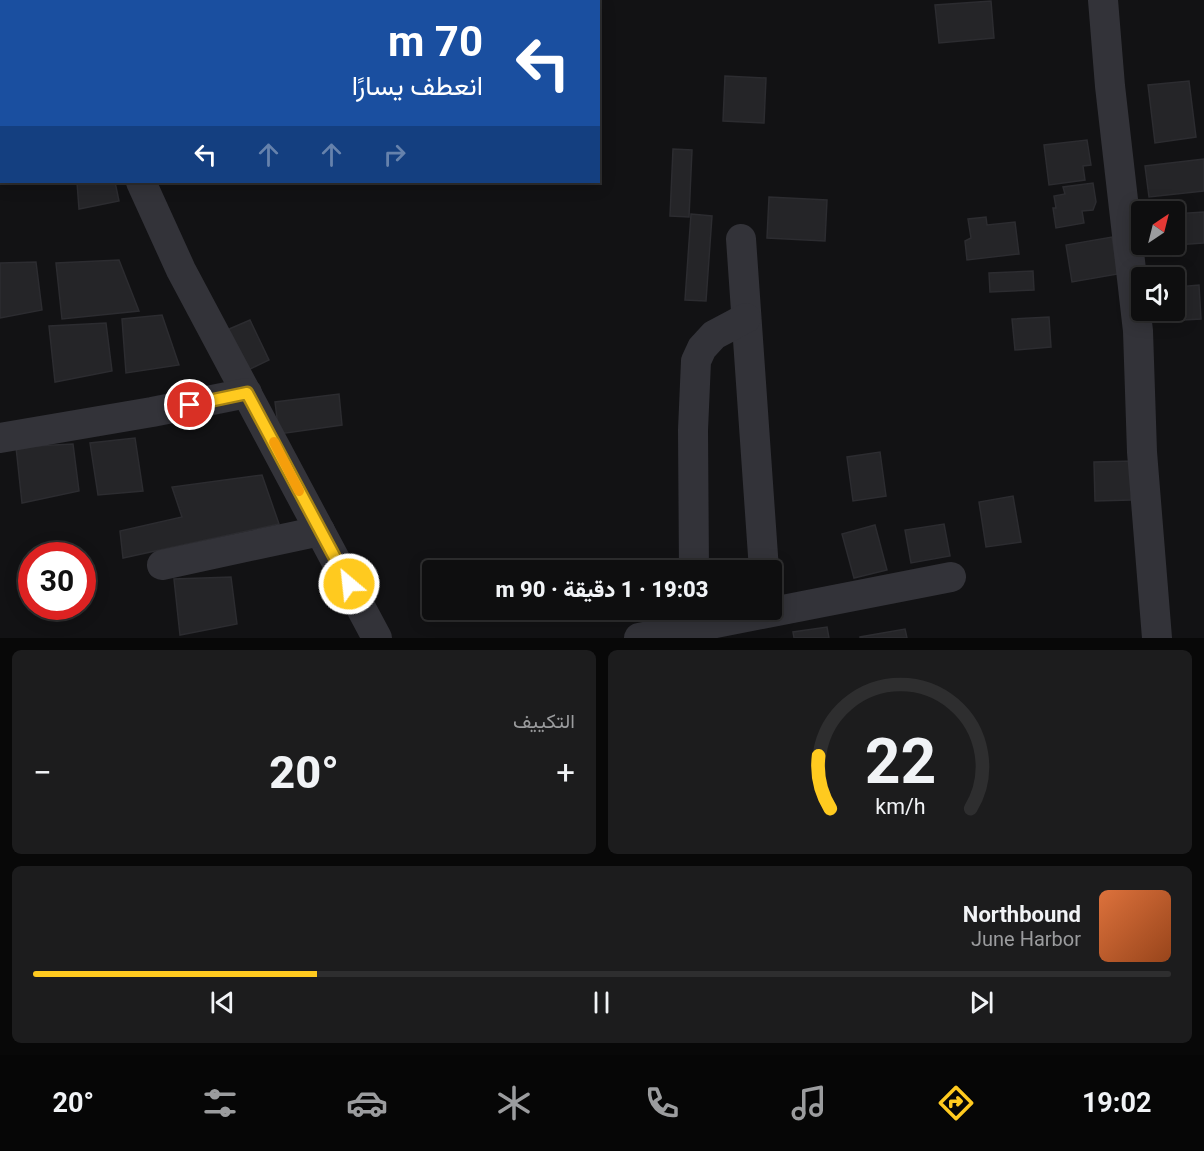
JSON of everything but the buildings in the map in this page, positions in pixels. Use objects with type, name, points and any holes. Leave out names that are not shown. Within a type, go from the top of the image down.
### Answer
[{"type":"street","points":[[1103,0],[1110,86],[1138,331],[1142,452],[1157,638]]},
{"type":"street","points":[[141,183],[181,270],[377,638]]},
{"type":"street","points":[[741,239],[763,560]]},
{"type":"street","points":[[694,560],[693,430],[696,361],[702,348],[714,335],[746,318]]},
{"type":"street","points":[[0,438],[247,393]]},
{"type":"street","points":[[162,565],[320,531]]},
{"type":"street","points":[[782,608],[951,577]]},
{"type":"street","points":[[639,638],[689,620]]},
{"type":"slow traffic","points":[[274,442],[299,491]]},
{"type":"route","points":[[190,405],[247,393],[349,584]]}]
